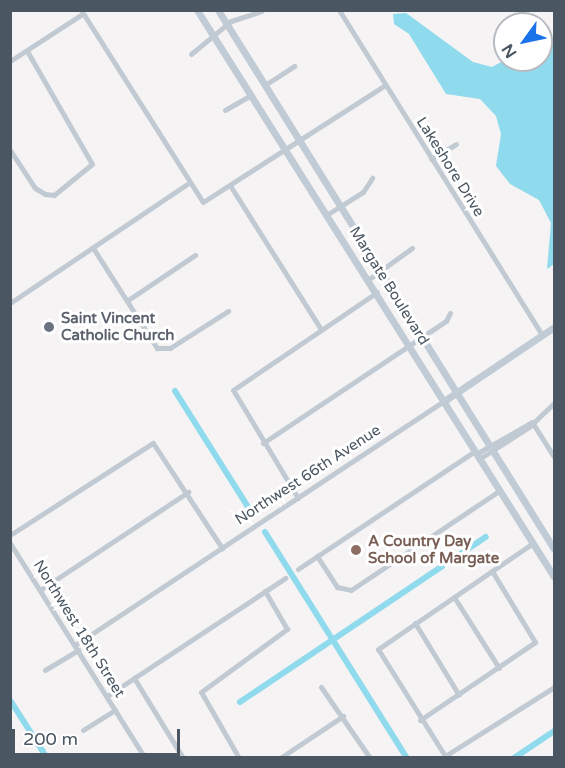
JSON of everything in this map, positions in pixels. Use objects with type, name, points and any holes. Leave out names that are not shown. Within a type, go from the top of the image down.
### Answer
[{"type":"street","name":"Margate Boulevard","points":[[198,10],[555,577]]},
{"type":"street","name":"Margate Boulevard","points":[[218,10],[555,549]]},
{"type":"street","name":"Lakeshore Drive","points":[[339,10],[542,336]]},
{"type":"street","points":[[191,54],[246,12],[261,11]]},
{"type":"street","points":[[10,61],[81,12],[188,184],[203,202],[231,188],[385,85]]},
{"type":"street","points":[[10,150],[35,188],[45,194],[54,195],[92,164],[27,51]]},
{"type":"street","points":[[265,85],[294,66]]},
{"type":"street","points":[[225,110],[251,94]]},
{"type":"street","points":[[431,159],[456,144]]},
{"type":"street","points":[[328,214],[342,205],[372,178]]},
{"type":"street","points":[[10,303],[188,184]]},
{"type":"street","points":[[231,188],[320,328]]},
{"type":"street","points":[[93,248],[164,351],[228,311]]},
{"type":"street","points":[[369,279],[412,248]]},
{"type":"street","points":[[128,300],[195,255]]},
{"type":"street","points":[[298,498],[233,390],[320,328],[377,292]]},
{"type":"street","points":[[263,443],[422,336],[450,313]]},
{"type":"street","name":"Northwest 66th Avenue","points":[[45,670],[222,548],[555,327]]},
{"type":"street","points":[[298,569],[477,454],[532,422],[555,403]]},
{"type":"street","points":[[532,422],[555,457]]},
{"type":"street","points":[[10,535],[153,443],[188,492],[222,548]]},
{"type":"street","points":[[317,556],[343,592],[499,491]]},
{"type":"street","points":[[40,590],[188,492]]},
{"type":"street","name":"Northwest 18th Street","points":[[10,543],[145,758]]},
{"type":"street","points":[[533,543],[378,649],[420,720],[445,756],[555,687]]},
{"type":"street","points":[[420,720],[535,642],[492,571]]},
{"type":"street","points":[[107,696],[285,578]]},
{"type":"street","points":[[239,758],[201,692],[288,629],[265,591]]},
{"type":"street","points":[[454,597],[499,668]]},
{"type":"street","points":[[415,623],[459,694]]},
{"type":"street","points":[[134,678],[183,758]]},
{"type":"street","points":[[321,687],[344,716],[368,757]]},
{"type":"street","points":[[83,730],[115,710]]},
{"type":"street","points":[[280,758],[344,716]]},
{"type":"water","points":[[406,13],[473,62],[493,66],[493,72],[553,72],[554,38],[554,264],[547,269],[551,223],[539,200],[510,184],[496,166],[501,134],[496,116],[480,99],[446,94],[409,34],[394,24],[393,14]]},
{"type":"waterway","points":[[175,391],[253,515]]},
{"type":"waterway","points":[[265,532],[407,758]]},
{"type":"waterway","points":[[240,702],[486,537]]},
{"type":"waterway","points":[[10,700],[47,758]]},
{"type":"waterway","points":[[514,758],[554,731]]},
{"type":"place","name":"Saint Vincent Catholic Church","points":[[49,327]]},
{"type":"place","name":"A Country Day School of Margate","points":[[356,550]]}]
